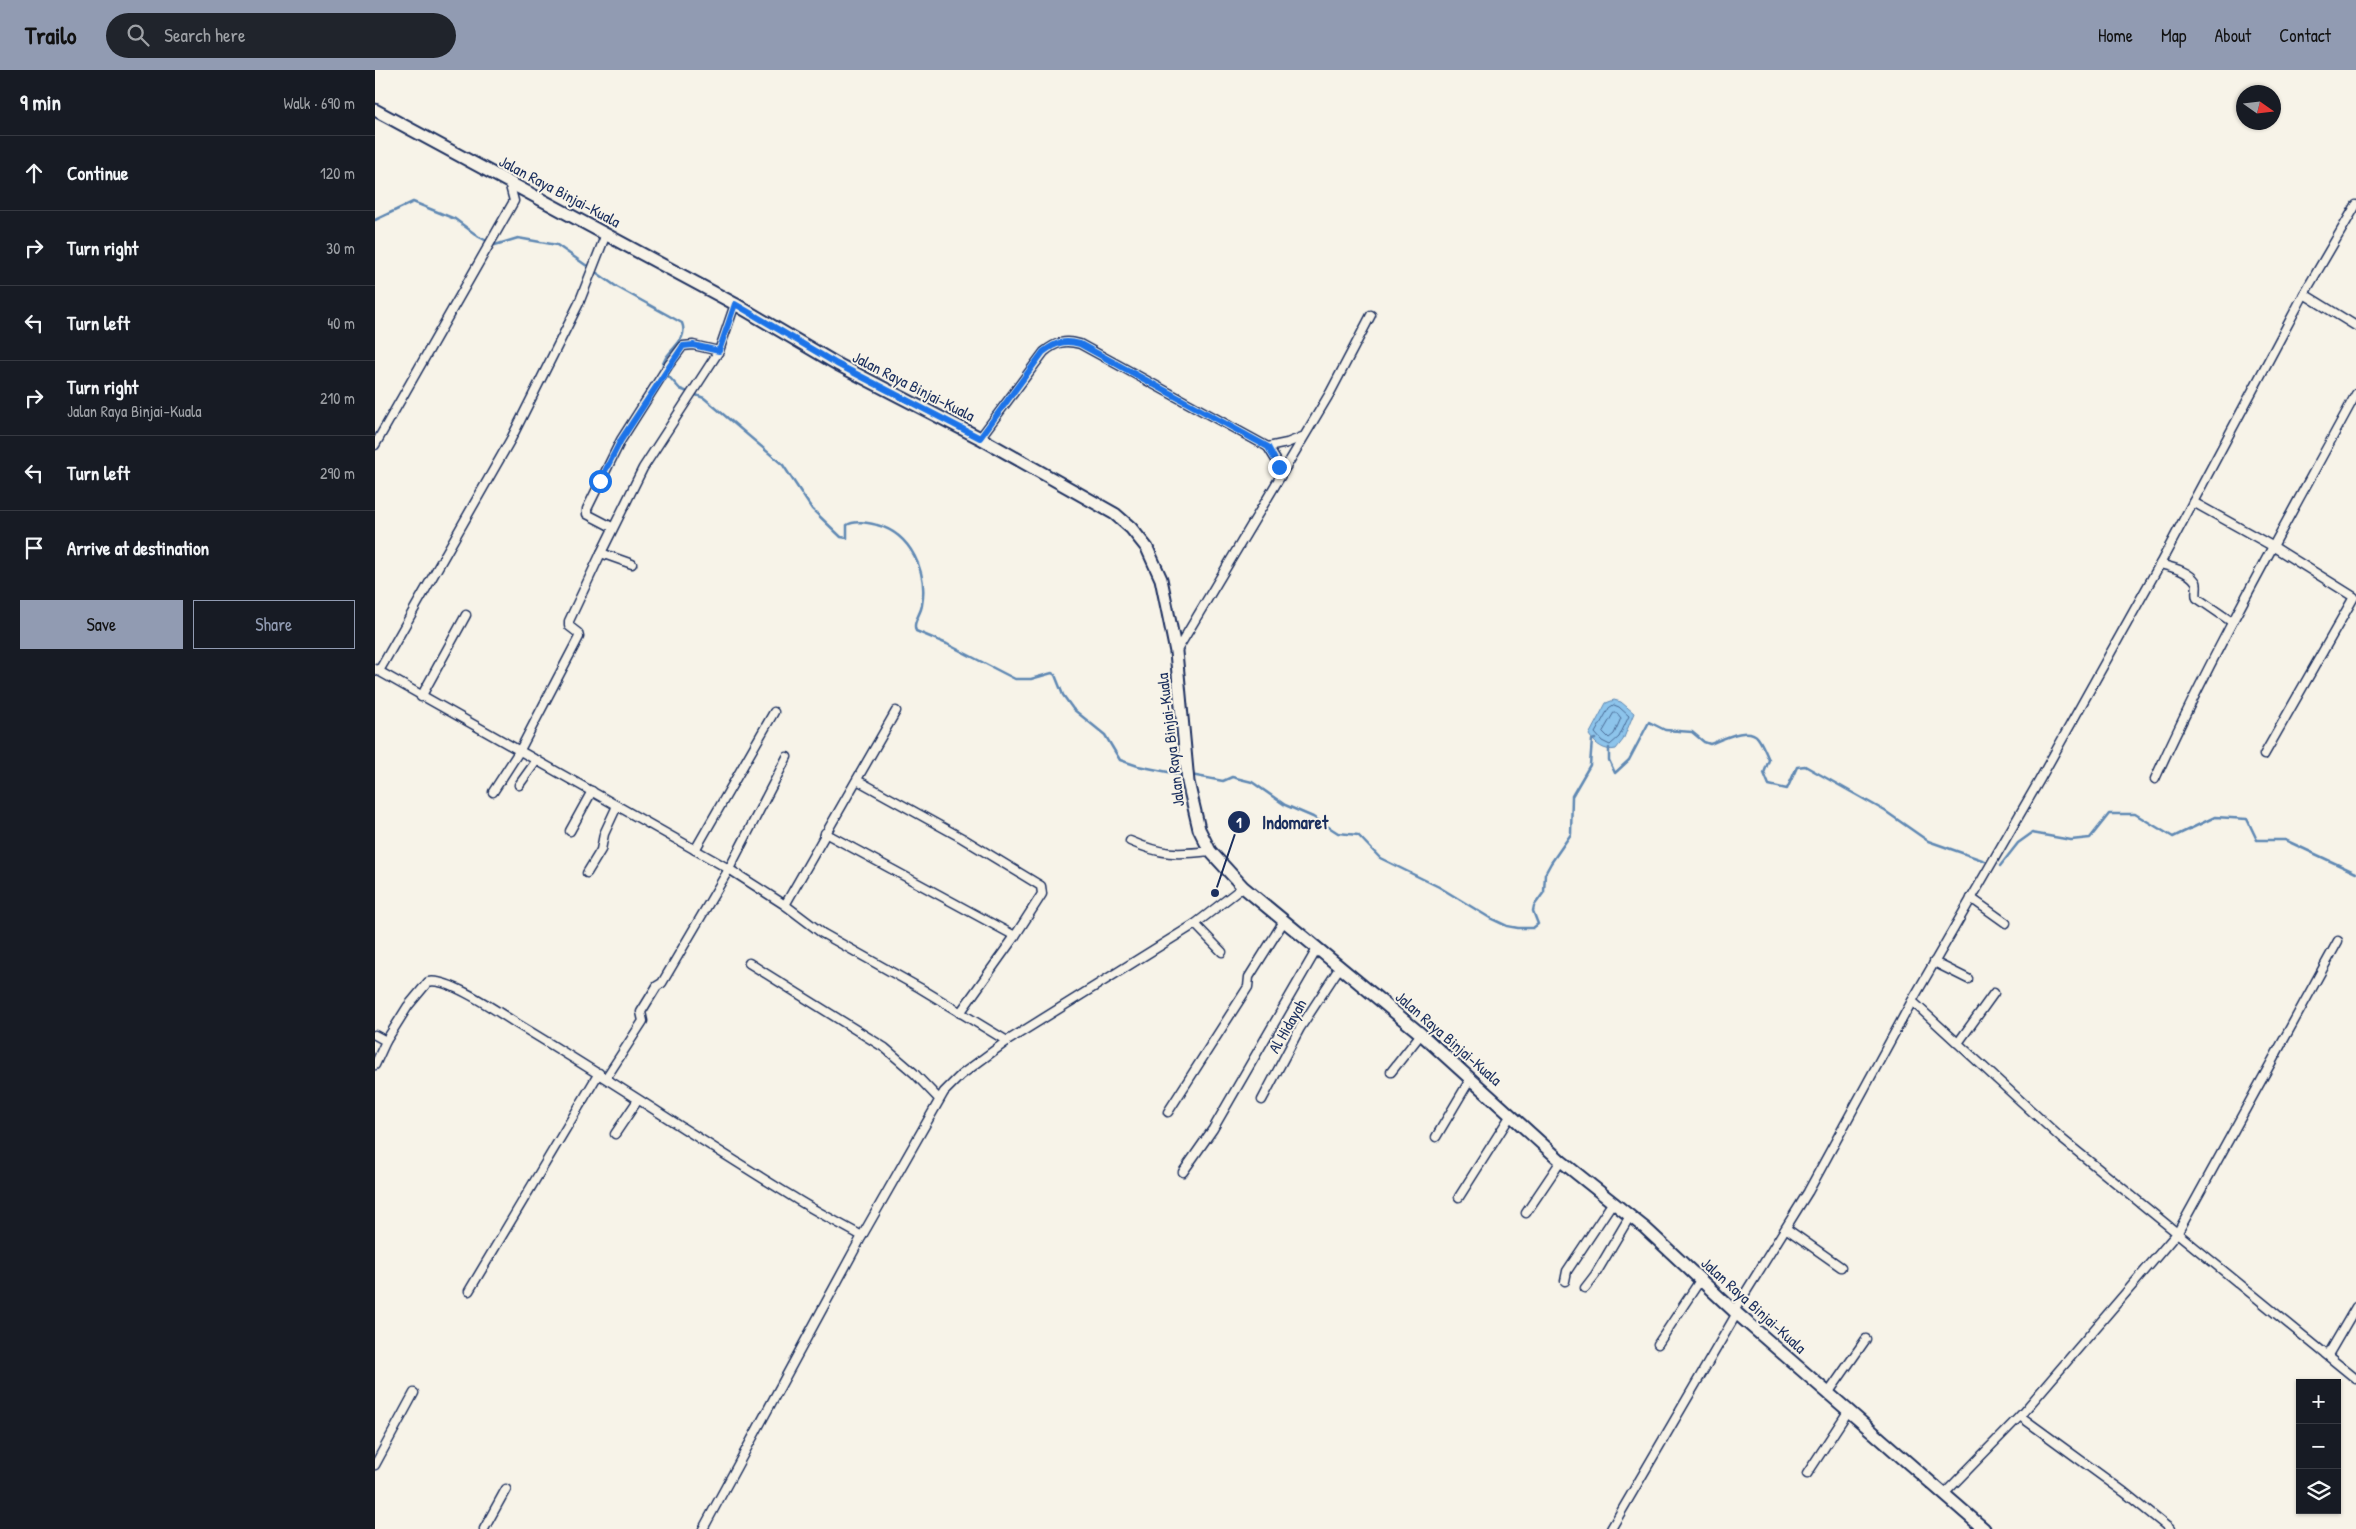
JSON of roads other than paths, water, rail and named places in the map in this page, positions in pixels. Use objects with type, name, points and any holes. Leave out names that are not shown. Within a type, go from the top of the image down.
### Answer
[{"type":"main road","name":"Jalan Raya Binjai-Kuala","points":[[375,110],[735,304],[837,364],[980,438],[1115,514],[1131,528],[1147,548],[1161,579],[1176,652],[1192,803],[1199,829],[1209,851],[1243,887],[1421,1034],[1561,1161],[1630,1216],[1735,1312],[1984,1529]]},
{"type":"street","points":[[375,445],[514,201],[509,182]]},
{"type":"street","points":[[1611,1529],[1735,1312],[1787,1229],[1912,1001],[2160,564],[2303,294],[2356,204]]},
{"type":"street","points":[[606,234],[579,303],[511,439],[377,670],[421,697],[520,750],[729,869],[785,905],[822,933],[1007,1041]]},
{"type":"street","points":[[2303,294],[2356,326]]},
{"type":"street","points":[[493,792],[520,750],[579,637],[578,632],[569,626],[569,621],[612,527],[643,468],[719,351],[735,304]]},
{"type":"street","points":[[1176,652],[1330,393],[1371,315]]},
{"type":"street","points":[[980,438],[1043,352],[1052,345],[1067,341],[1080,344],[1268,447],[1276,460],[1281,474]]},
{"type":"street","points":[[612,527],[587,514],[587,509],[621,440],[683,346],[693,345],[719,351]]},
{"type":"street","points":[[2155,779],[2187,710],[2232,622],[2356,394]]},
{"type":"street","points":[[1268,447],[1287,443],[1303,436]]},
{"type":"street","points":[[2193,502],[2274,547],[2355,596],[2264,755]]},
{"type":"street","points":[[601,553],[632,564]]},
{"type":"street","points":[[2160,564],[2181,571],[2193,579],[2197,585],[2195,594],[2197,598],[2232,622]]},
{"type":"street","points":[[421,697],[466,615]]},
{"type":"street","points":[[785,905],[895,711]]},
{"type":"street","points":[[695,850],[774,712]]},
{"type":"street","points":[[606,1078],[643,1021],[641,1012],[657,986],[662,983],[729,869],[787,757]]},
{"type":"street","points":[[519,785],[537,760]]},
{"type":"street","points":[[857,780],[962,838],[1041,886],[1042,894],[1015,936],[960,1013]]},
{"type":"street","points":[[570,831],[592,791]]},
{"type":"street","points":[[587,874],[601,850],[604,834],[617,806]]},
{"type":"street","points":[[825,833],[1015,936]]},
{"type":"street","points":[[1130,841],[1153,851],[1166,854],[1209,851]]},
{"type":"street","points":[[703,1529],[862,1236],[939,1099],[961,1075],[1007,1041],[1195,924],[1243,887]]},
{"type":"street","points":[[1971,898],[2006,923]]},
{"type":"street","points":[[1168,1112],[1248,987],[1249,977],[1284,921]]},
{"type":"street","points":[[1195,924],[1223,952]]},
{"type":"street","points":[[1944,1494],[2020,1416],[2178,1232],[2338,941]]},
{"type":"street","points":[[1183,1172],[1213,1129],[1317,949]]},
{"type":"street","points":[[1934,962],[1968,979]]},
{"type":"street","points":[[749,963],[885,1048],[914,1073],[939,1099]]},
{"type":"street","name":"Al Hidayah","points":[[1262,1100],[1300,1028],[1339,967]]},
{"type":"street","points":[[375,1065],[386,1041],[408,1006],[428,982],[434,980],[477,999],[599,1073],[637,1100],[795,1198],[862,1236]]},
{"type":"street","points":[[1958,1043],[1994,993]]},
{"type":"street","points":[[1912,1001],[2062,1139],[2356,1379]]},
{"type":"street","points":[[1391,1072],[1421,1034]]},
{"type":"street","points":[[375,1035],[386,1041]]},
{"type":"street","points":[[469,1291],[599,1073]]},
{"type":"street","points":[[1436,1137],[1471,1078]]},
{"type":"street","points":[[615,1134],[637,1100]]},
{"type":"street","points":[[1459,1197],[1511,1115]]},
{"type":"street","points":[[1526,1214],[1561,1161]]},
{"type":"street","points":[[1565,1281],[1567,1271],[1613,1202]]},
{"type":"street","points":[[1585,1288],[1595,1276],[1630,1216]]},
{"type":"street","points":[[1787,1229],[1841,1266]]},
{"type":"street","points":[[1658,1344],[1701,1279]]},
{"type":"street","points":[[2328,1355],[2356,1307]]},
{"type":"street","points":[[1829,1392],[1866,1339]]},
{"type":"street","points":[[375,1465],[414,1393]]},
{"type":"street","points":[[1807,1474],[1849,1410]]},
{"type":"street","points":[[2020,1416],[2124,1492],[2170,1529]]},
{"type":"street","points":[[484,1529],[506,1489]]},
{"type":"water","points":[[1614,700],[1621,702],[1634,713],[1623,740],[1616,749],[1612,750],[1597,744],[1589,735],[1606,703]]},
{"type":"waterway","points":[[375,220],[413,202],[455,219],[479,237],[495,245],[518,238],[557,245],[617,287],[682,323],[682,336],[663,362],[662,369],[680,389],[704,398],[783,465],[812,509],[841,537],[847,538],[847,525],[858,522],[866,523],[889,530],[908,546],[915,556],[922,580],[922,605],[915,624],[916,631],[947,644],[1015,679],[1031,679],[1052,673],[1055,675],[1063,695],[1073,709],[1105,735],[1120,760],[1138,766],[1183,775]]},
{"type":"waterway","points":[[1609,748],[1609,760],[1615,773],[1629,760],[1649,722],[1665,730],[1692,732],[1704,742],[1710,744],[1742,733],[1754,734],[1760,741],[1769,760],[1764,773],[1769,785],[1787,789],[1797,767],[1805,766],[1885,811],[1928,841],[1985,861]]},
{"type":"waterway","points":[[1191,775],[1223,781],[1232,777],[1252,782],[1285,805],[1313,817],[1338,833],[1358,835],[1380,858],[1439,887],[1490,918],[1507,926],[1533,928],[1538,924],[1533,911],[1534,906],[1544,892],[1545,874],[1571,834],[1572,796],[1590,765],[1592,740],[1595,739]]},
{"type":"waterway","points":[[2000,866],[2018,843],[2032,833],[2071,840],[2090,838],[2109,814],[2135,814],[2173,837],[2215,817],[2247,819],[2257,840],[2285,840],[2356,873]]},
{"type":"place","name":"Indomaret","points":[[1215,893]]}]
